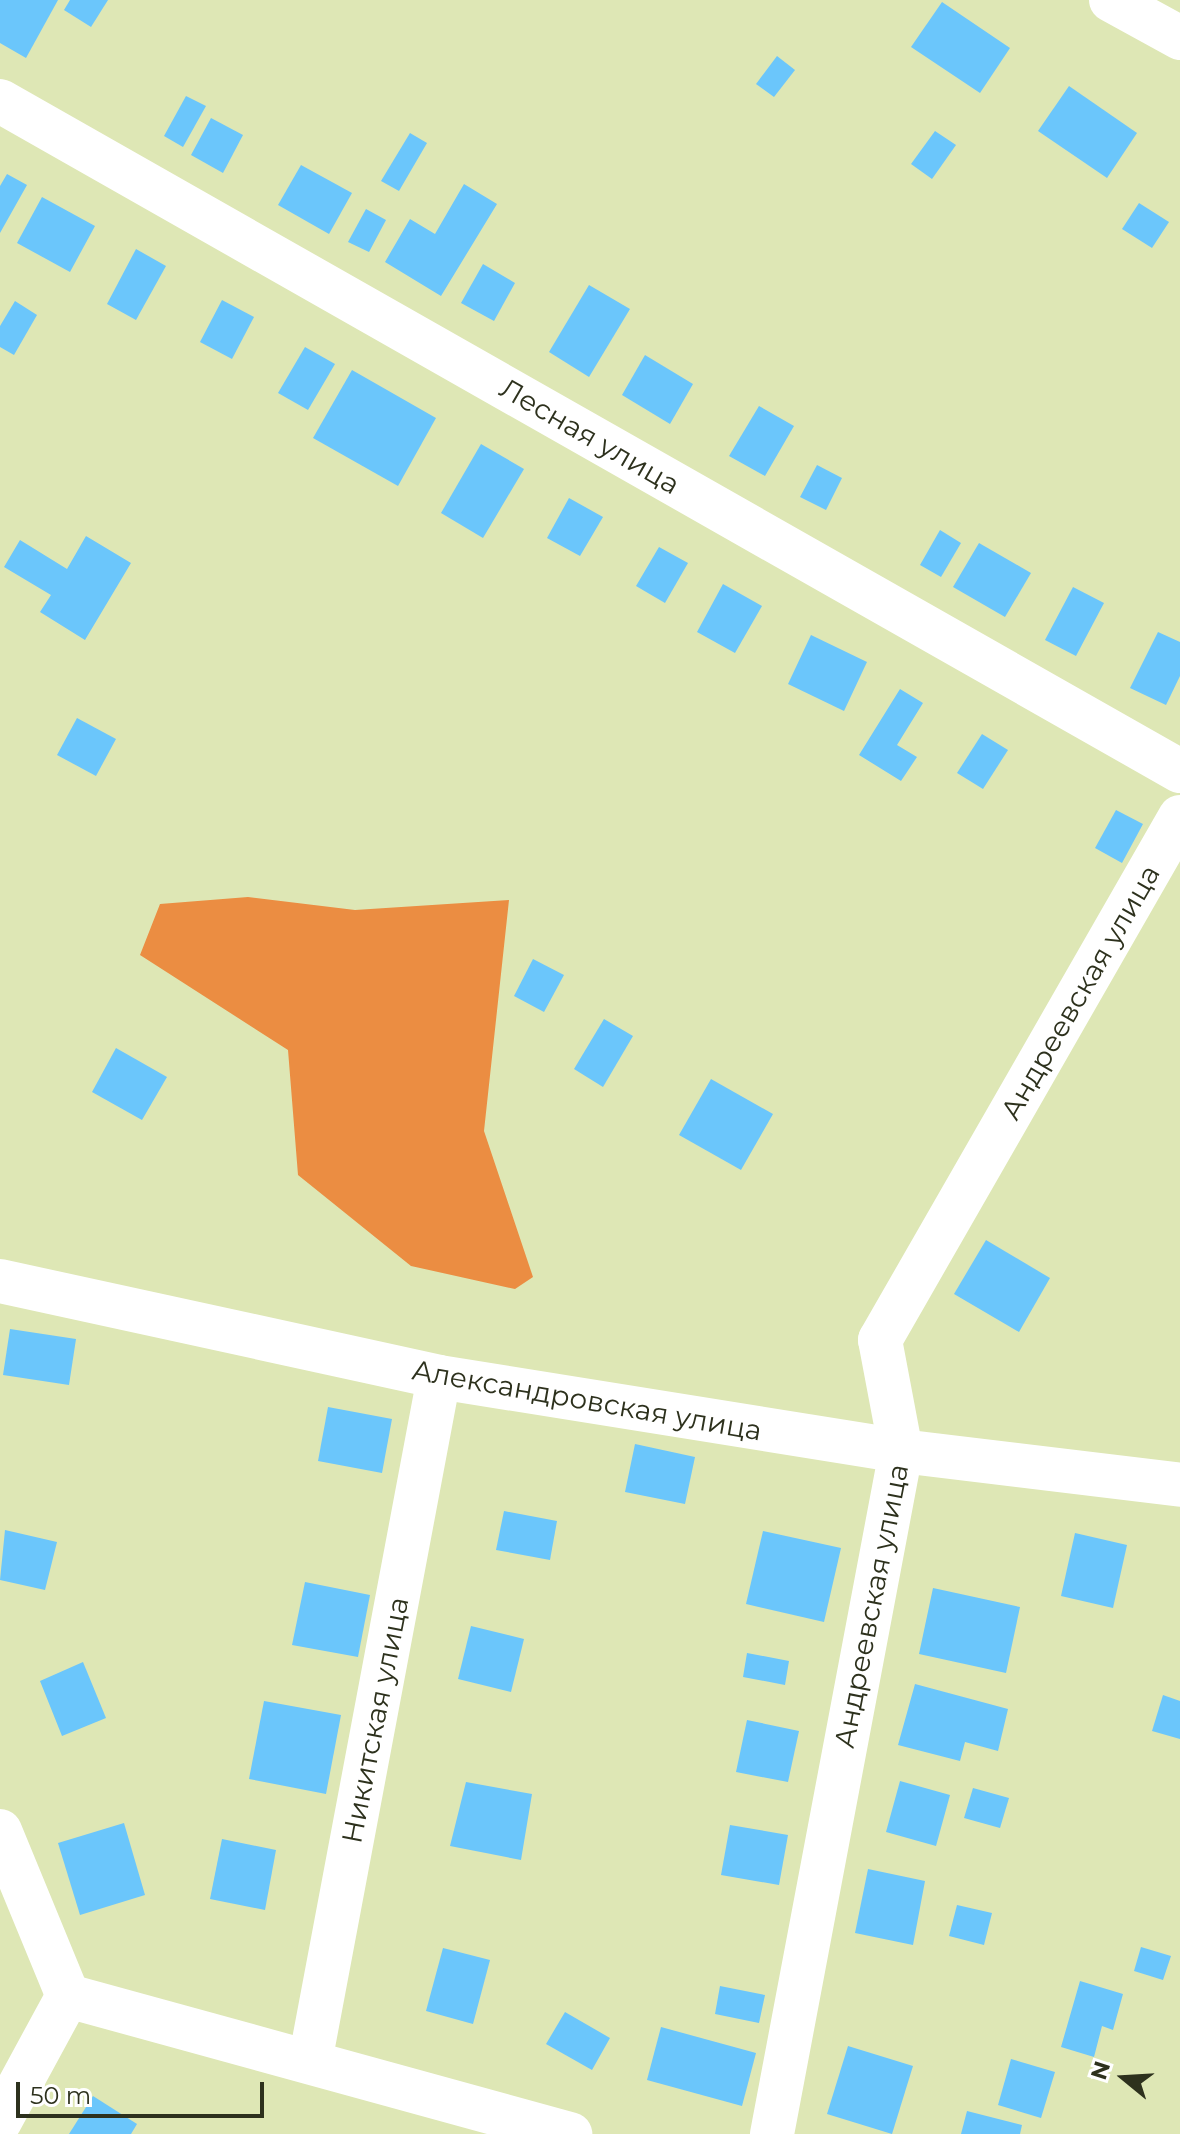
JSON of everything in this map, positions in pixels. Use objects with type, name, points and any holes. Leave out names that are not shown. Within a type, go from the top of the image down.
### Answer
[{"type":"street","points":[[1111,0],[1180,38]]},
{"type":"street","name":"Лесная улица","points":[[0,101],[1180,771]]},
{"type":"street","name":"Андреевская улица","points":[[772,2134],[901,1451],[880,1340],[1180,817]]},
{"type":"street","name":"Александровская улица","points":[[0,1281],[439,1377],[901,1451],[1180,1485]]},
{"type":"street","name":"Никитская улица","points":[[310,2062],[439,1377]]},
{"type":"street","points":[[0,1831],[68,1996]]},
{"type":"street","points":[[68,1996],[570,2134]]},
{"type":"street","points":[[0,2121],[68,1996]]},
{"type":"shaded area","points":[[248,897],[355,910],[509,900],[484,1131],[533,1277],[515,1289],[411,1266],[298,1175],[288,1050],[140,955],[160,904]]},
{"type":"building","points":[[0,0],[58,0],[26,58],[0,43]]},
{"type":"building","points":[[70,0],[108,0],[91,27],[64,10]]},
{"type":"building","points":[[942,2],[1010,48],[980,93],[911,47]]},
{"type":"building","points":[[777,56],[795,70],[774,97],[756,84]]},
{"type":"building","points":[[1069,86],[1137,133],[1107,178],[1038,131]]},
{"type":"building","points":[[186,96],[206,106],[183,147],[164,136]]},
{"type":"building","points":[[211,118],[243,135],[223,173],[191,155]]},
{"type":"building","points":[[935,131],[956,145],[932,179],[911,164]]},
{"type":"building","points":[[410,133],[427,143],[399,191],[381,181]]},
{"type":"building","points":[[301,165],[352,193],[329,234],[278,205]]},
{"type":"building","points":[[7,174],[27,185],[0,233],[0,186]]},
{"type":"building","points":[[464,184],[497,204],[441,296],[385,262],[410,219],[435,234]]},
{"type":"building","points":[[42,197],[95,226],[70,272],[17,243]]},
{"type":"building","points":[[1139,203],[1169,222],[1152,248],[1122,229]]},
{"type":"building","points":[[366,209],[386,220],[369,252],[348,242]]},
{"type":"building","points":[[136,249],[166,266],[136,320],[107,304]]},
{"type":"building","points":[[483,264],[515,283],[494,321],[461,303]]},
{"type":"building","points":[[589,285],[630,309],[589,377],[549,352]]},
{"type":"building","points":[[222,300],[254,317],[232,359],[200,342]]},
{"type":"building","points":[[15,301],[37,315],[14,355],[0,347],[0,326]]},
{"type":"building","points":[[305,347],[335,364],[308,410],[278,393]]},
{"type":"building","points":[[645,355],[693,384],[670,424],[622,395]]},
{"type":"building","points":[[352,370],[436,418],[398,486],[313,438]]},
{"type":"building","points":[[759,406],[794,426],[765,476],[729,456]]},
{"type":"building","points":[[481,444],[524,469],[483,538],[441,513]]},
{"type":"building","points":[[817,465],[842,478],[826,510],[800,497]]},
{"type":"building","points":[[569,498],[603,517],[580,556],[547,538]]},
{"type":"building","points":[[940,530],[961,543],[941,577],[920,565]]},
{"type":"building","points":[[86,536],[131,563],[85,640],[40,612],[51,595],[4,567],[20,540],[67,569]]},
{"type":"building","points":[[979,543],[1031,573],[1005,617],[953,587]]},
{"type":"building","points":[[659,547],[688,563],[665,603],[636,586]]},
{"type":"building","points":[[723,584],[762,606],[735,653],[697,632]]},
{"type":"building","points":[[1073,587],[1104,603],[1076,656],[1045,640]]},
{"type":"building","points":[[1158,632],[1180,642],[1180,676],[1166,705],[1130,688]]},
{"type":"building","points":[[811,635],[867,662],[844,711],[788,684]]},
{"type":"building","points":[[900,689],[923,703],[897,745],[917,757],[901,781],[859,755]]},
{"type":"building","points":[[77,718],[116,739],[96,776],[57,755]]},
{"type":"building","points":[[982,734],[1008,750],[983,789],[957,773]]},
{"type":"building","points":[[1116,810],[1143,824],[1122,863],[1095,848]]},
{"type":"building","points":[[533,959],[564,975],[544,1012],[514,996]]},
{"type":"building","points":[[604,1019],[633,1036],[603,1087],[574,1069]]},
{"type":"building","points":[[116,1048],[167,1077],[142,1120],[92,1092]]},
{"type":"building","points":[[711,1079],[773,1114],[741,1170],[679,1135]]},
{"type":"building","points":[[986,1240],[1050,1278],[1019,1332],[954,1294]]},
{"type":"building","points":[[10,1329],[76,1339],[69,1385],[3,1375]]},
{"type":"building","points":[[328,1407],[392,1419],[382,1473],[318,1461]]},
{"type":"building","points":[[635,1444],[695,1457],[685,1504],[625,1492]]},
{"type":"building","points":[[504,1511],[557,1521],[550,1560],[496,1550]]},
{"type":"building","points":[[5,1530],[57,1542],[45,1590],[0,1580]]},
{"type":"building","points":[[763,1531],[841,1548],[824,1622],[746,1604]]},
{"type":"building","points":[[1075,1533],[1127,1545],[1113,1608],[1061,1596]]},
{"type":"building","points":[[305,1582],[370,1595],[358,1657],[292,1645]]},
{"type":"building","points":[[933,1588],[1020,1607],[1006,1673],[919,1654]]},
{"type":"building","points":[[471,1626],[524,1639],[511,1692],[458,1679]]},
{"type":"building","points":[[747,1653],[789,1661],[785,1685],[743,1677]]},
{"type":"building","points":[[83,1662],[106,1718],[62,1736],[40,1681]]},
{"type":"building","points":[[915,1684],[1008,1709],[998,1751],[965,1742],[960,1761],[898,1745]]},
{"type":"building","points":[[1163,1695],[1180,1701],[1180,1739],[1152,1731]]},
{"type":"building","points":[[264,1701],[341,1715],[326,1794],[249,1779]]},
{"type":"building","points":[[747,1720],[799,1731],[788,1782],[736,1772]]},
{"type":"building","points":[[900,1781],[950,1795],[936,1846],[886,1832]]},
{"type":"building","points":[[466,1782],[532,1794],[521,1860],[450,1846]]},
{"type":"building","points":[[973,1788],[1009,1798],[1000,1828],[964,1818]]},
{"type":"building","points":[[124,1823],[145,1895],[80,1915],[58,1843]]},
{"type":"building","points":[[730,1825],[788,1835],[779,1885],[721,1875]]},
{"type":"building","points":[[222,1839],[276,1850],[265,1910],[210,1899]]},
{"type":"building","points":[[868,1869],[925,1881],[913,1945],[855,1933]]},
{"type":"building","points":[[957,1905],[992,1913],[984,1945],[949,1936]]},
{"type":"building","points":[[1141,1947],[1171,1956],[1163,1980],[1134,1971]]},
{"type":"building","points":[[443,1948],[490,1960],[473,2024],[426,2011]]},
{"type":"building","points":[[1080,1981],[1123,1994],[1113,2030],[1102,2026],[1094,2057],[1061,2047]]},
{"type":"building","points":[[720,1986],[765,1995],[759,2023],[715,2014]]},
{"type":"building","points":[[565,2012],[610,2038],[592,2070],[546,2044]]},
{"type":"building","points":[[661,2027],[756,2053],[742,2106],[647,2080]]},
{"type":"building","points":[[848,2046],[913,2066],[892,2134],[827,2114]]},
{"type":"building","points":[[1011,2059],[1055,2072],[1041,2118],[998,2105]]},
{"type":"building","points":[[93,2096],[137,2124],[131,2134],[69,2134]]},
{"type":"building","points":[[967,2111],[1022,2125],[1020,2134],[961,2134]]}]
